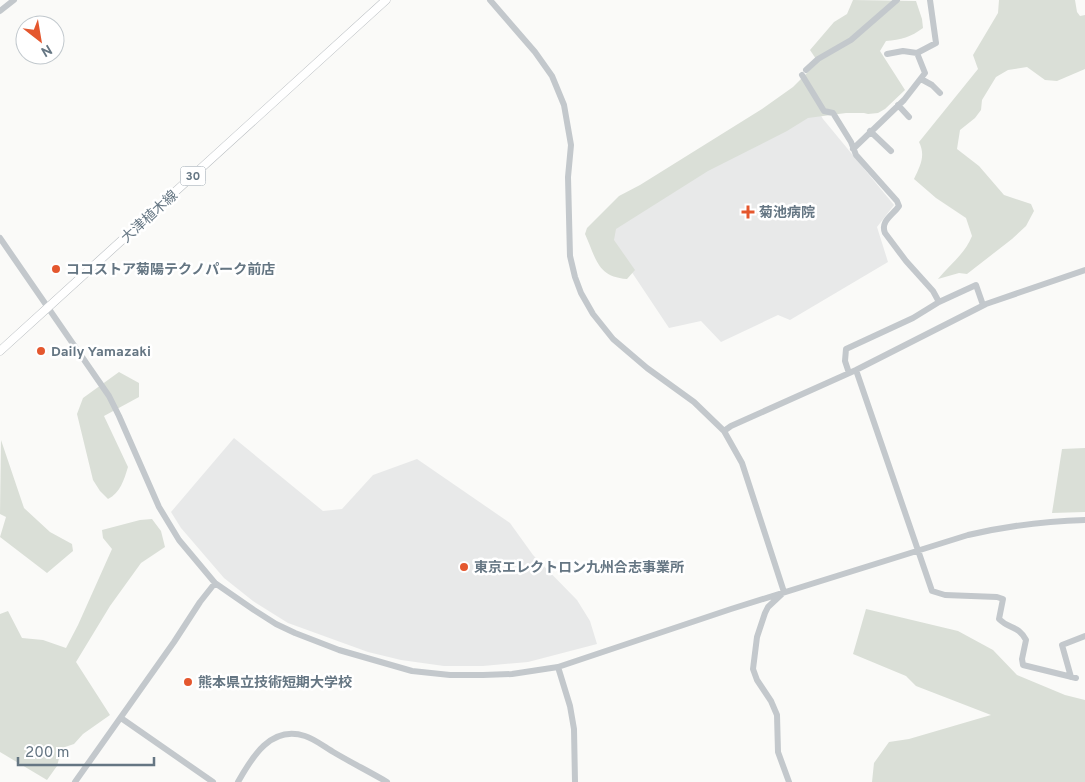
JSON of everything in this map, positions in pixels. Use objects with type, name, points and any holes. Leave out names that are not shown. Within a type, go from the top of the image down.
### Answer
[{"type":"main road","name":"大津植木線","points":[[0,351],[386,0]]},
{"type":"street","points":[[0,11],[14,0]]},
{"type":"street","points":[[490,0],[541,60],[552,76],[564,105],[571,145],[568,177],[570,256],[581,293],[593,314],[613,339],[647,368],[694,402],[724,431],[742,463],[784,592]]},
{"type":"street","points":[[897,0],[851,40],[818,59],[804,73],[824,111],[833,113],[851,142],[853,149],[897,201],[899,206],[884,223],[883,229],[906,261],[933,291],[939,302]]},
{"type":"street","points":[[887,54],[903,51],[918,53],[936,42],[930,0]]},
{"type":"street","points":[[853,149],[899,107],[921,79],[925,73],[918,53]]},
{"type":"street","points":[[921,79],[932,85],[940,93]]},
{"type":"street","points":[[899,107],[908,104]]},
{"type":"street","points":[[899,107],[909,117]]},
{"type":"street","points":[[870,132],[891,151]]},
{"type":"street","points":[[0,238],[112,403],[128,435],[147,482],[171,528],[215,583],[254,610],[295,633],[339,650],[412,671],[484,676],[512,674],[558,666],[917,550],[1004,526],[1033,522],[1085,520]]},
{"type":"street","points":[[724,431],[731,426],[856,370],[983,305],[1085,270]]},
{"type":"street","points":[[849,373],[845,361],[846,349],[913,318],[939,302],[976,285],[983,305]]},
{"type":"street","points":[[856,370],[932,591],[945,595],[1004,599],[999,619],[1005,625],[1021,631],[1026,640],[1022,659],[1023,665],[1074,677],[1062,645],[1085,636]]},
{"type":"street","points":[[75,782],[122,718],[200,602],[215,583]]},
{"type":"street","points":[[784,592],[768,607],[765,613],[757,637],[753,669],[757,680],[772,701],[776,715],[778,752],[788,782]]},
{"type":"street","points":[[558,666],[570,706],[574,729],[575,782]]},
{"type":"street","points":[[122,718],[213,782]]},
{"type":"street","points":[[238,782],[258,750],[266,742],[279,735],[289,733],[305,736],[387,782]]},
{"type":"shaded area","points":[[853,0],[916,1],[923,28],[906,38],[886,41],[880,51],[905,90],[878,113],[846,113],[808,118],[787,131],[708,171],[616,229],[614,240],[635,270],[627,279],[609,274],[603,270],[595,258],[585,234],[587,228],[619,196],[640,185],[762,109],[793,87],[818,62],[810,50],[834,22],[847,14]]},
{"type":"shaded area","points":[[999,0],[1075,0],[1077,12],[1080,16],[1085,15],[1085,69],[1057,81],[1045,80],[1027,67],[1008,70],[996,77],[982,100],[981,110],[975,118],[960,130],[957,149],[979,166],[1004,195],[1031,204],[1034,211],[1026,226],[967,274],[959,273],[938,279],[961,254],[972,236],[966,218],[936,198],[914,179],[922,156],[919,142],[978,69],[973,55],[998,13]]},
{"type":"shaded area","name":"菊池病院","points":[[802,84],[823,119],[894,205],[877,227],[888,262],[790,320],[778,315],[721,342],[701,321],[669,328],[597,220]]},
{"type":"shaded area","points":[[119,372],[139,383],[139,397],[104,416],[128,467],[119,490],[108,499],[93,480],[77,414],[83,398]]},
{"type":"shaded area","points":[[234,438],[323,511],[342,509],[373,475],[417,459],[510,523],[533,555],[577,600],[590,621],[597,644],[528,662],[483,666],[444,666],[401,660],[368,652],[288,623],[253,601],[224,578],[181,528],[171,512]]},
{"type":"shaded area","points":[[1,440],[24,508],[50,532],[72,544],[73,551],[47,573],[0,537],[6,517],[0,514]]},
{"type":"shaded area","points":[[1085,448],[1085,512],[1052,513],[1062,449]]},
{"type":"shaded area","points":[[152,519],[161,531],[165,547],[141,563],[110,606],[76,662],[110,715],[83,734],[74,744],[62,748],[57,766],[47,780],[0,752],[0,614],[8,611],[22,638],[43,640],[66,648],[112,549],[103,538],[102,530],[140,520]]},
{"type":"shaded area","points":[[866,609],[958,631],[993,650],[1017,675],[1065,695],[1085,700],[1085,782],[872,782],[874,763],[889,742],[909,739],[991,715],[916,686],[906,676],[853,654]]},
{"type":"place","name":"菊池病院","points":[[748,212]]},
{"type":"place","name":"ココストア菊陽テクノパーク前店","points":[[56,269]]},
{"type":"place","name":"Daily Yamazaki","points":[[41,351]]},
{"type":"place","name":"東京エレクトロン九州合志事業所","points":[[464,567]]},
{"type":"place","name":"熊本県立技術短期大学校","points":[[188,682]]}]
